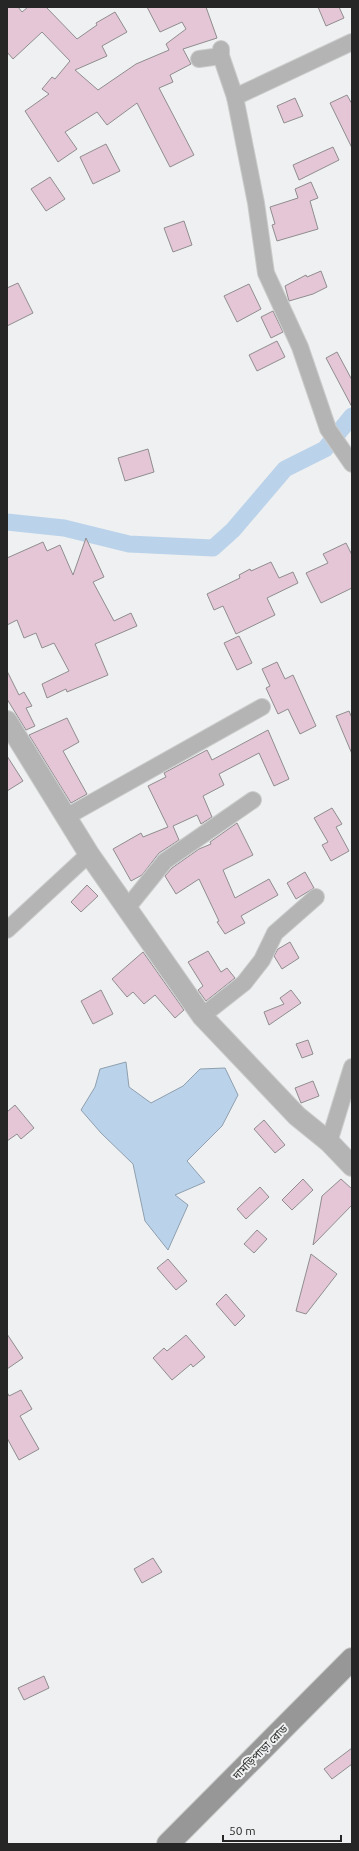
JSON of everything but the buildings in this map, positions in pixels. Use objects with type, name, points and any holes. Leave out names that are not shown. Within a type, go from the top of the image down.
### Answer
[{"type":"main road","name":"দামড়িপাড়া রোড","points":[[168,1844],[352,1659]]},
{"type":"street","points":[[235,97],[352,42]]},
{"type":"street","points":[[199,59],[221,53],[235,97],[256,203],[266,273],[300,347],[328,429],[350,461]]},
{"type":"street","points":[[66,817],[262,707]]},
{"type":"street","points":[[7,721],[89,854],[202,1016],[297,1116],[329,1142],[352,1166]]},
{"type":"street","points":[[127,908],[165,861],[253,800]]},
{"type":"street","points":[[7,930],[89,854]]},
{"type":"street","points":[[202,1016],[244,983],[262,960],[275,933],[316,897]]},
{"type":"street","points":[[329,1142],[352,1067]]},
{"type":"water","points":[[126,1062],[129,1087],[151,1103],[183,1086],[200,1069],[225,1068],[238,1095],[222,1126],[187,1161],[205,1182],[175,1195],[188,1205],[168,1250],[145,1221],[133,1164],[101,1133],[81,1110],[95,1087],[100,1069]]},
{"type":"waterway","points":[[7,522],[64,528],[129,544],[213,548],[233,530],[285,469],[325,449],[352,416]]}]
